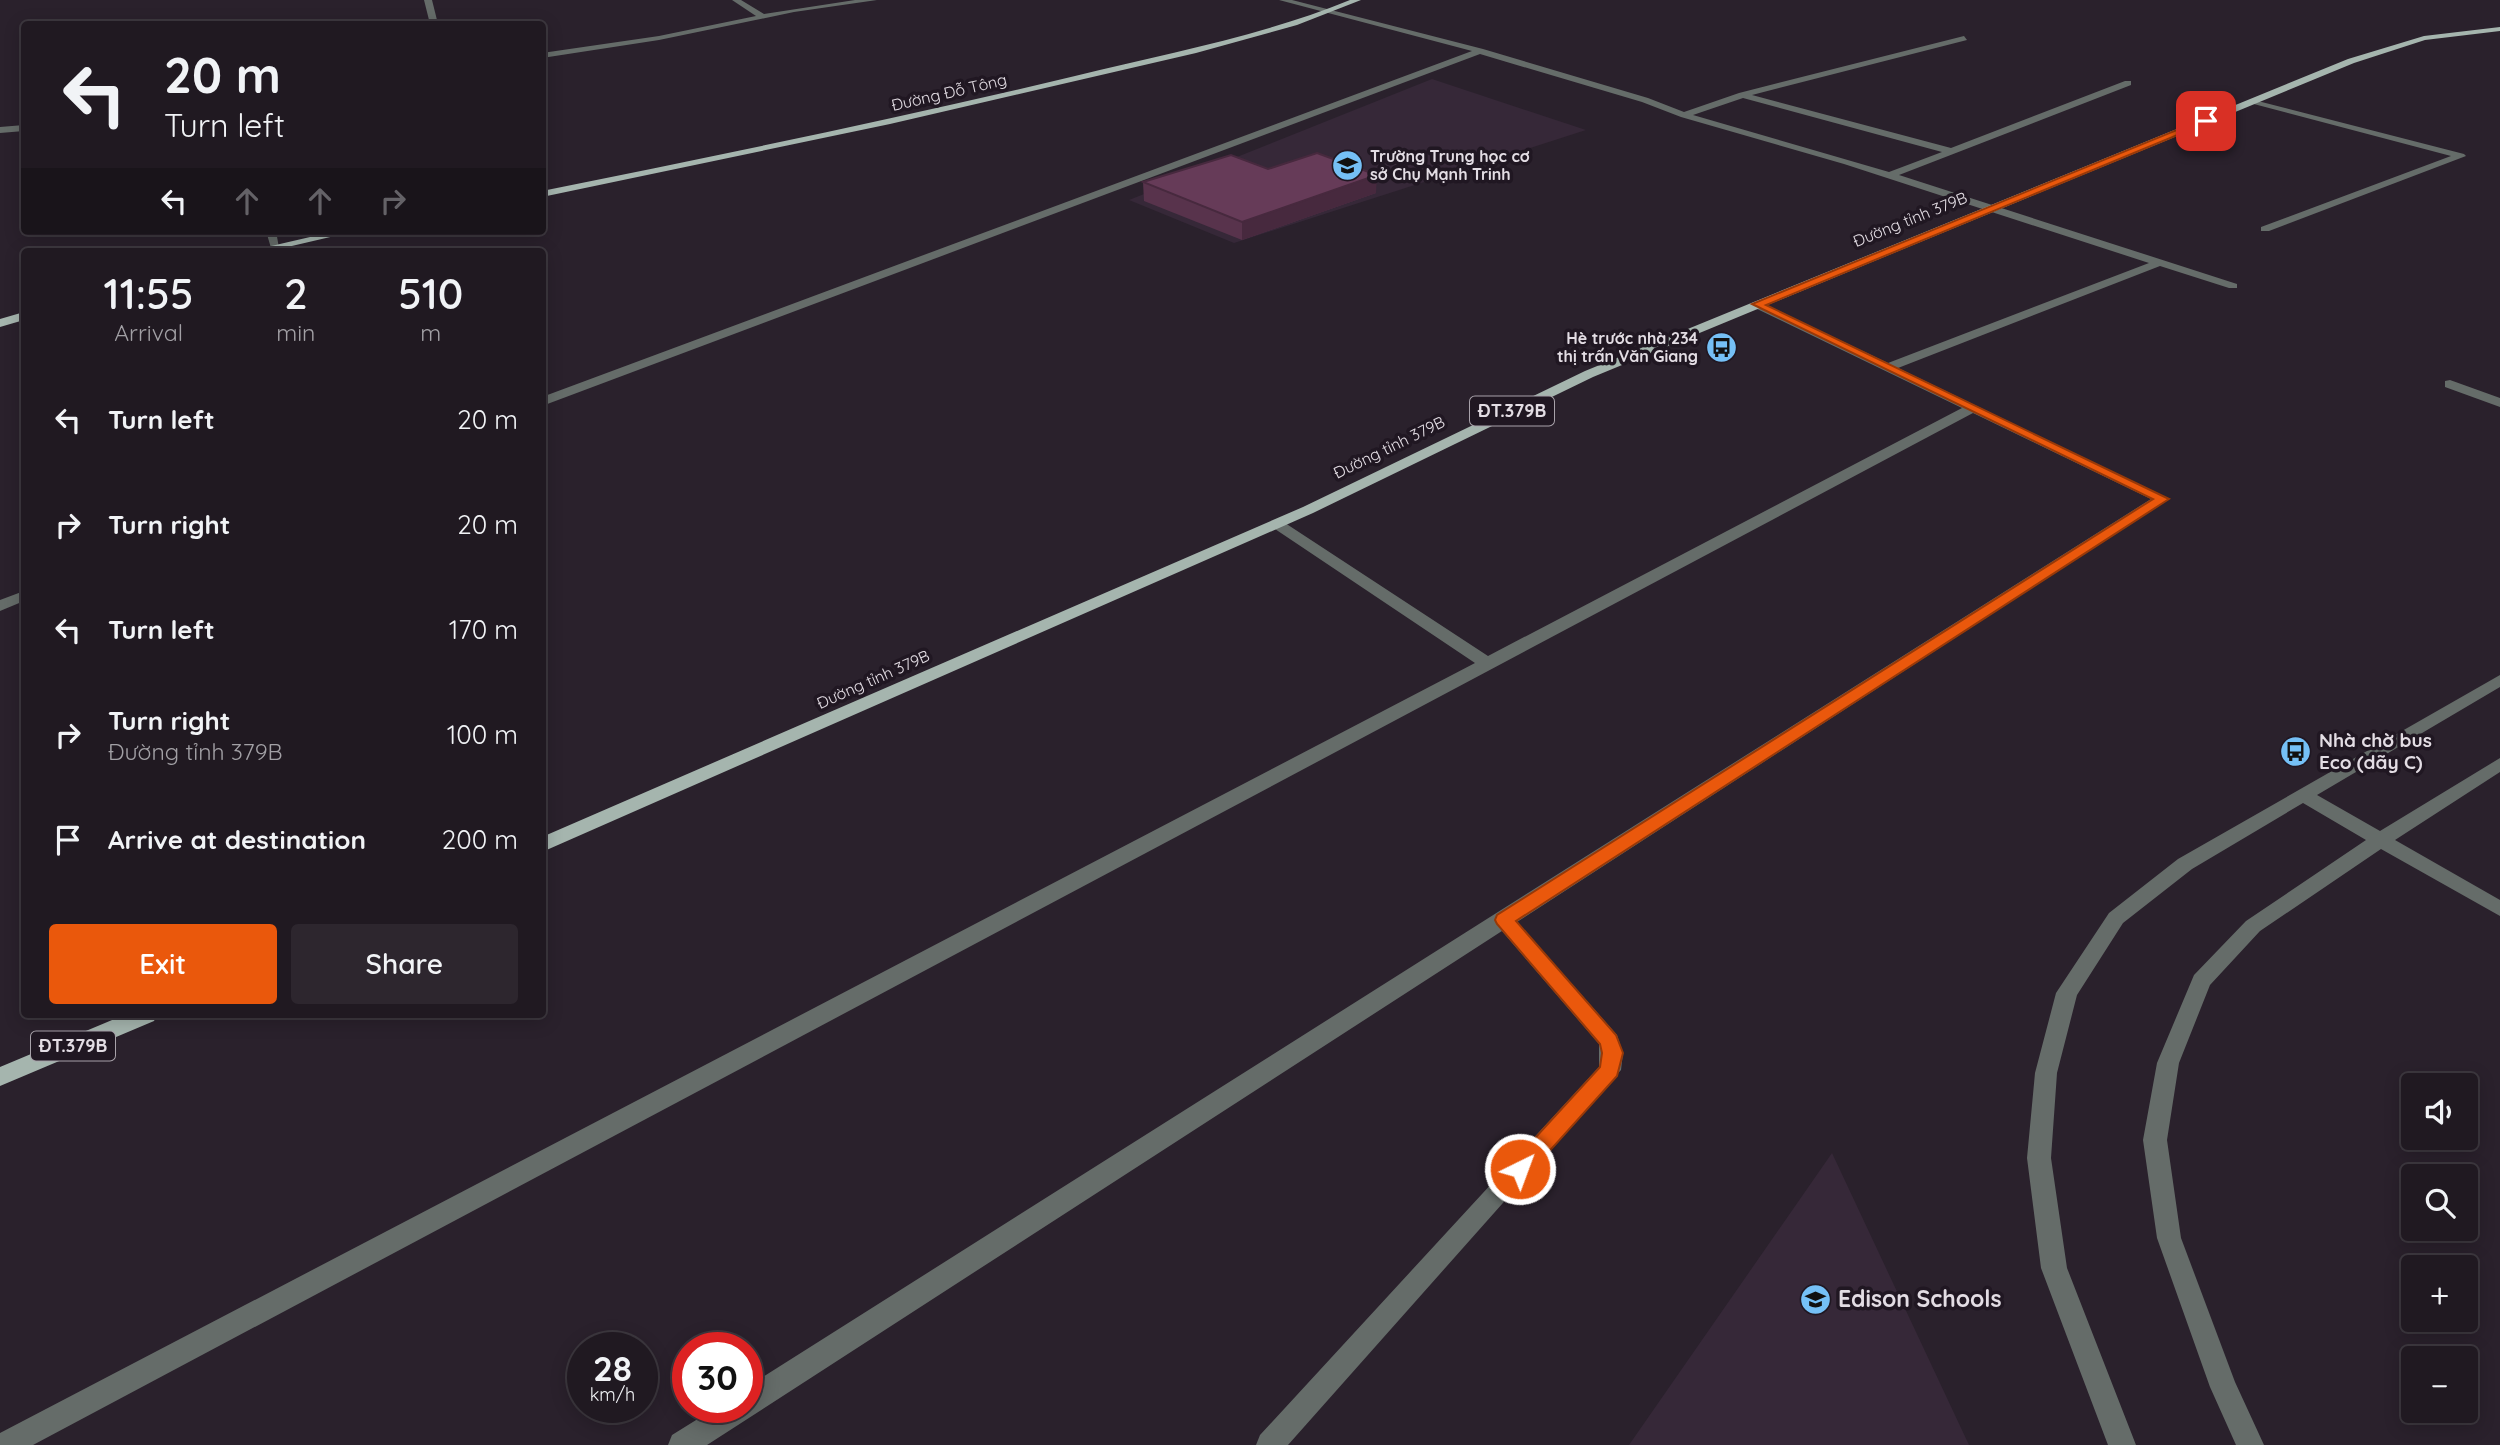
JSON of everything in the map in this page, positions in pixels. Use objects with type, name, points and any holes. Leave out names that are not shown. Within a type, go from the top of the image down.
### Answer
[{"type":"main road","name":"Đường Đỗ Tông","points":[[546,193],[947,110],[1255,34],[1329,13],[1357,0]]},
{"type":"main road","name":"Đường tỉnh 379B","points":[[546,843],[1277,524],[1589,374],[2351,61],[2424,38],[2500,29]]},
{"type":"main road","points":[[267,248],[331,235]]},
{"type":"main road","points":[[0,323],[21,317]]},
{"type":"main road","name":"ĐT.379B","points":[[0,1077],[139,1018]]},
{"type":"street","points":[[428,0],[434,21]]},
{"type":"street","points":[[736,0],[764,16]]},
{"type":"street","points":[[546,55],[659,38],[764,16],[873,0]]},
{"type":"street","points":[[1283,0],[1480,51],[1645,100],[1684,115],[1888,176],[2234,286]]},
{"type":"street","points":[[1684,115],[1742,95],[1964,37]]},
{"type":"street","points":[[546,401],[1480,51]]},
{"type":"street","points":[[1888,176],[2128,83]]},
{"type":"street","points":[[1742,95],[1951,151]]},
{"type":"street","points":[[2253,101],[2461,156],[2265,229]]},
{"type":"street","points":[[0,130],[21,128]]},
{"type":"street","points":[[272,235],[275,246]]},
{"type":"street","points":[[1888,367],[2161,262]]},
{"type":"street","points":[[763,1393],[2162,499],[1757,304]]},
{"type":"street","points":[[2450,384],[2500,403]]},
{"type":"street","points":[[5,1445],[1973,408]]},
{"type":"street","points":[[1277,524],[1488,664]]},
{"type":"street","points":[[0,606],[21,597]]},
{"type":"street","points":[[2122,1445],[2054,1268],[2039,1158],[2046,1073],[2067,993],[2116,918],[2185,864],[2500,680]]},
{"type":"street","points":[[2250,1445],[2223,1387],[2169,1238],[2155,1140],[2168,1063],[2201,981],[2253,926],[2379,840],[2500,764]]},
{"type":"street","points":[[2303,795],[2500,909]]},
{"type":"street","points":[[1270,1445],[1610,1070],[1612,1053],[1609,1041],[1504,920]]},
{"type":"street","points":[[682,1445],[716,1423]]},
{"type":"shaded area","name":"Trường Trung học cơ sở Chụ Mạnh Trinh","points":[[1432,79],[1586,130],[1234,243],[1129,200]]},
{"type":"shaded area","name":"Edison Schools","points":[[1832,1153],[1969,1445],[1629,1445]]},
{"type":"building","points":[[1317,153],[1377,175],[1242,222],[1143,182],[1231,155],[1268,169]]},
{"type":"place","name":"Trường Trung học cơ sở Chụ Mạnh Trinh","points":[[1347,165]]},
{"type":"place","name":"Hè trước nhà 234 thị trấn Văn Giang","points":[[1721,347]]},
{"type":"place","name":"Nhà chờ bus Eco (dãy C)","points":[[2296,751]]},
{"type":"place","name":"Edison Schools","points":[[1815,1299]]},
{"type":"route","points":[[1520,1169],[1610,1070],[1612,1053],[1609,1041],[1504,920],[2162,499],[1757,304],[2206,121]]}]
